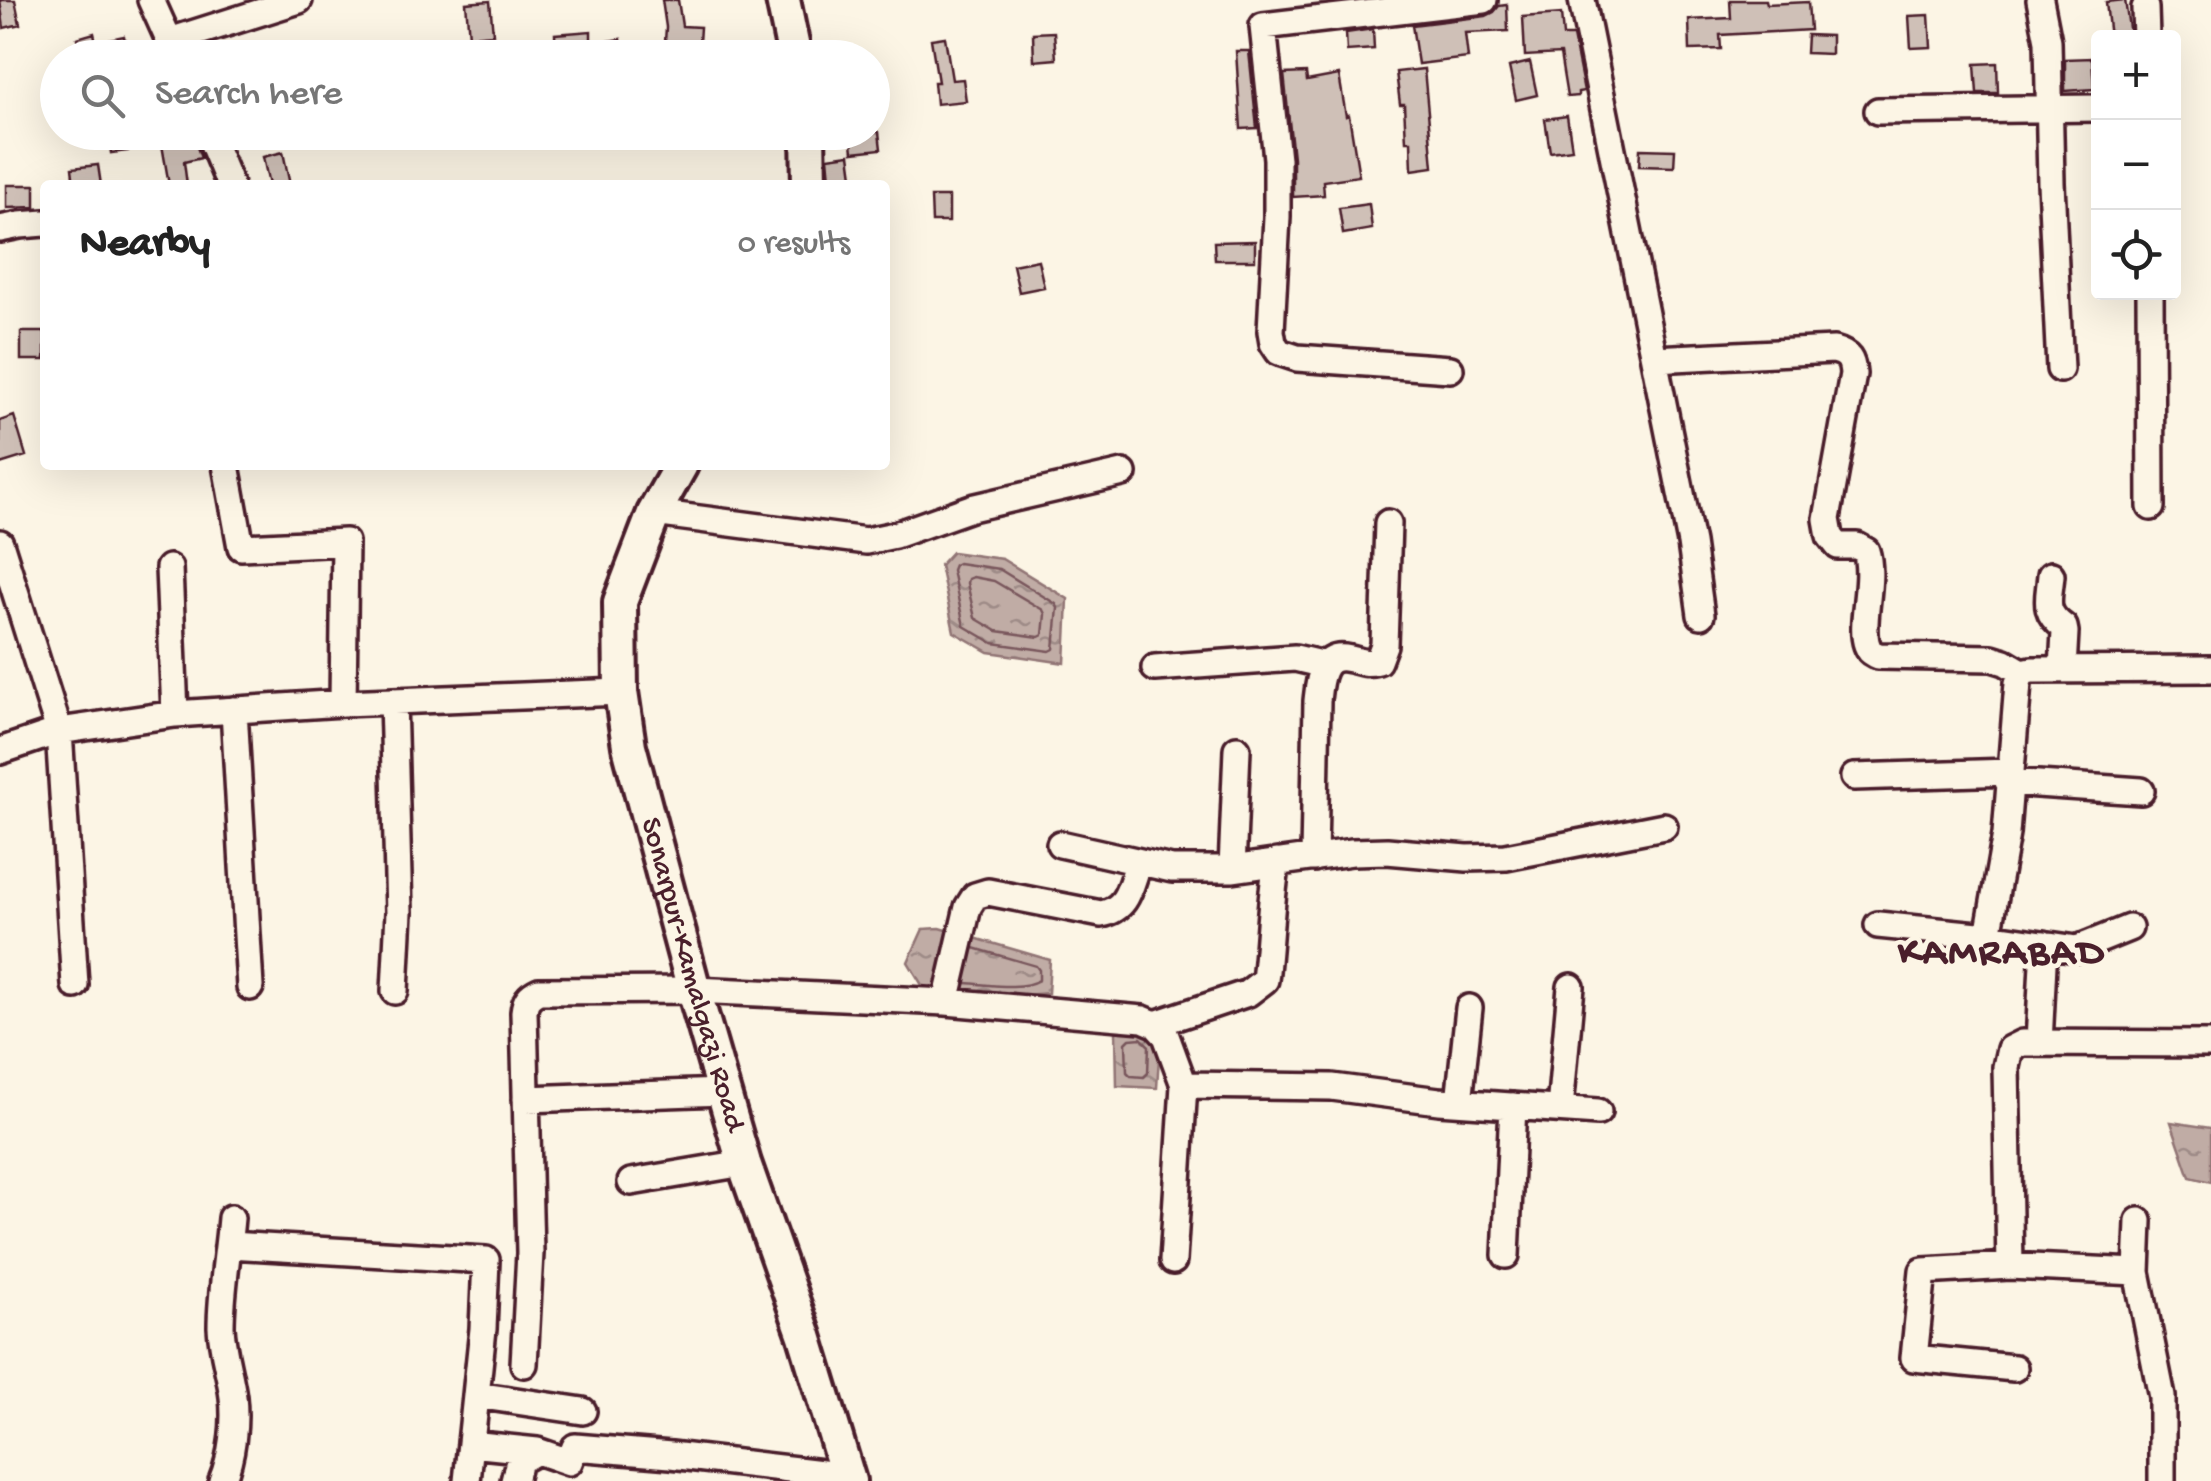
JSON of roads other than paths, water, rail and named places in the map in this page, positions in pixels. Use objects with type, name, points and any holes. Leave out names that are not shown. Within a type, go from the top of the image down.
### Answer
[{"type":"main road","points":[[783,0],[791,40]]},
{"type":"main road","points":[[808,150],[809,180]]},
{"type":"main road","name":"Sonarpur-Kamalgazi Road","points":[[677,470],[654,513],[620,602],[622,692],[629,746],[744,1163],[805,1336],[849,1479]]},
{"type":"street","points":[[152,0],[170,40]]},
{"type":"street","points":[[197,40],[300,0]]},
{"type":"street","points":[[1450,369],[1297,358],[1279,352],[1274,343],[1271,331],[1276,159],[1263,26],[1484,0]]},
{"type":"street","points":[[1582,0],[1691,543],[1700,615]]},
{"type":"street","points":[[2040,0],[2048,41],[2060,370]]},
{"type":"street","points":[[2146,8],[2146,30]]},
{"type":"street","points":[[1878,111],[2091,108]]},
{"type":"street","points":[[215,150],[228,180]]},
{"type":"street","points":[[0,229],[40,225]]},
{"type":"street","points":[[2150,300],[2151,507]]},
{"type":"street","points":[[1654,358],[1834,350],[1845,353],[1852,362],[1827,519],[1830,536],[1838,546],[1858,546],[1866,551],[1870,565],[1865,639],[1869,650],[1878,656],[1992,658],[2022,672],[2211,669]]},
{"type":"street","points":[[227,470],[240,547],[346,542],[343,703]]},
{"type":"street","points":[[654,513],[866,541],[971,508],[1123,474]]},
{"type":"street","points":[[1155,668],[1295,658],[1325,664],[1346,658],[1364,664],[1378,661],[1384,645],[1388,524]]},
{"type":"street","points":[[0,543],[8,593],[59,731],[76,985]]},
{"type":"street","points":[[168,568],[175,714]]},
{"type":"street","points":[[2051,575],[2048,612],[2064,627],[2063,669]]},
{"type":"street","points":[[1314,858],[1317,701],[1325,664]]},
{"type":"street","points":[[1988,936],[2003,857],[2022,672]]},
{"type":"street","points":[[0,751],[59,731],[175,714],[622,692]]},
{"type":"street","points":[[393,701],[399,912],[396,991]]},
{"type":"street","points":[[234,710],[250,987]]},
{"type":"street","points":[[1232,868],[1237,749]]},
{"type":"street","points":[[1854,776],[2009,777],[2141,792]]},
{"type":"street","points":[[1060,844],[1172,869],[1232,868],[1352,852],[1467,858],[1506,856],[1664,826]]},
{"type":"street","points":[[946,1002],[968,907],[975,896],[988,892],[1101,914],[1114,912],[1124,904],[1139,862]]},
{"type":"street","points":[[1155,1024],[1248,993],[1265,980],[1276,862]]},
{"type":"street","points":[[1878,925],[2076,948],[2129,928]]},
{"type":"street","points":[[2039,1043],[2044,944]]},
{"type":"street","points":[[1560,1109],[1571,987]]},
{"type":"street","points":[[524,1364],[530,1252],[524,1012],[525,1002],[539,991],[694,990],[946,1002],[1143,1019],[1155,1024],[1166,1036],[1184,1085],[1173,1261]]},
{"type":"street","points":[[1460,1102],[1468,1008]]},
{"type":"street","points":[[2010,1266],[2006,1066],[2010,1049],[2022,1043],[2211,1044]]},
{"type":"street","points":[[1184,1085],[1332,1087],[1598,1112]]},
{"type":"street","points":[[526,1098],[724,1092]]},
{"type":"street","points":[[1506,1255],[1513,1106]]},
{"type":"street","points":[[631,1182],[744,1163]]},
{"type":"street","points":[[222,1481],[233,1430],[233,1398],[221,1326],[231,1218]]},
{"type":"street","points":[[2139,1220],[2137,1272],[2162,1396],[2162,1481]]},
{"type":"street","points":[[229,1244],[486,1260],[467,1481]]},
{"type":"street","points":[[2014,1368],[1914,1358],[1923,1271],[2010,1266],[2137,1272]]},
{"type":"street","points":[[476,1395],[583,1411]]},
{"type":"street","points":[[471,1444],[537,1451],[569,1462],[575,1447],[670,1455],[849,1479]]},
{"type":"street","points":[[514,1481],[518,1461],[537,1451]]},
{"type":"water","points":[[952,552],[1002,559],[1068,599],[1065,663],[989,652],[954,632],[940,565]]},
{"type":"water","points":[[940,928],[1050,960],[1048,993],[1013,996],[925,990],[908,962],[923,929]]},
{"type":"water","points":[[1144,1027],[1160,1041],[1157,1088],[1117,1086],[1116,1031]]},
{"type":"water","points":[[2171,1122],[2211,1128],[2211,1182],[2190,1177]]},
{"type":"district","name":"KAMRABAD","points":[[2002,954]]}]
